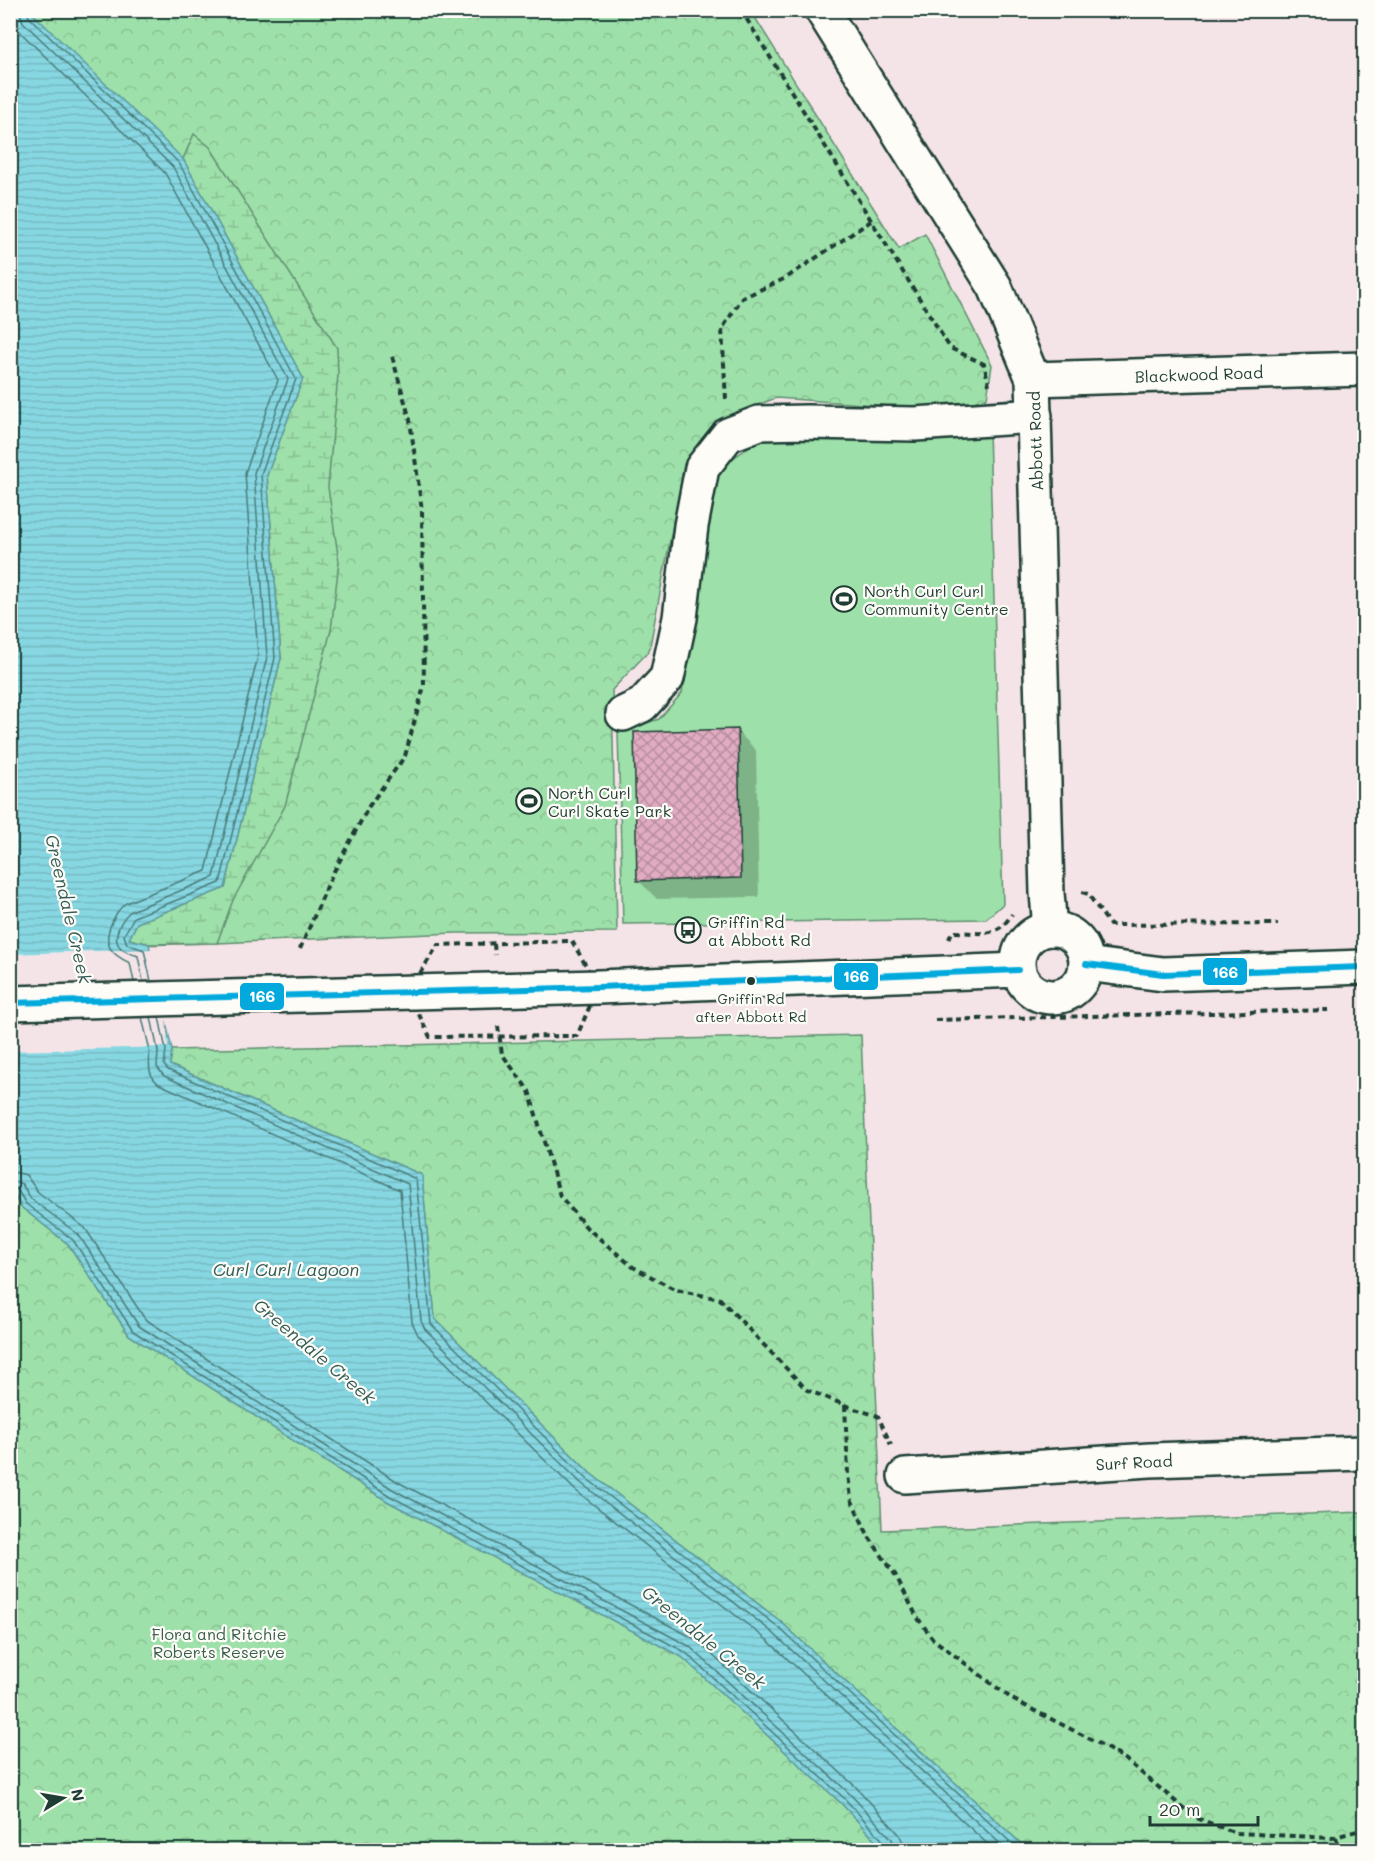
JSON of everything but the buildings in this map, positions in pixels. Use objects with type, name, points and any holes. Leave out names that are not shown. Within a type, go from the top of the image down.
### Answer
[{"type":"street","name":"Abbott Road","points":[[822,10],[995,287],[1033,379],[1047,893],[1050,929]]},
{"type":"street","name":"Blackwood Road","points":[[1033,379],[1365,369]]},
{"type":"street","points":[[623,714],[642,705],[667,678],[680,618],[691,526],[702,468],[728,435],[759,423],[915,424],[1035,416]]},
{"type":"street","points":[[1050,929],[1061,930],[1080,942],[1086,964],[1085,975],[1079,985],[1061,997],[1049,998],[1038,995],[1022,980],[1018,970],[1018,958],[1029,938],[1038,932],[1050,929]]},
{"type":"street","points":[[1086,964],[1163,974],[1365,967]]},
{"type":"street","points":[[10,1003],[598,987],[1018,970]]},
{"type":"street","name":"Surf Road","points":[[905,1476],[1150,1460],[1365,1453]]},
{"type":"path","points":[[741,10],[951,348],[984,364],[995,418]]},
{"type":"path","points":[[728,435],[722,330],[742,298],[786,278],[871,221]]},
{"type":"path","points":[[300,949],[332,876],[369,806],[405,756],[424,686],[422,511],[410,420],[392,356]]},
{"type":"path","points":[[1079,891],[1088,894],[1110,925],[1278,924]]},
{"type":"path","points":[[933,974],[952,932],[994,932],[1006,924],[1015,910]]},
{"type":"path","points":[[934,1020],[1328,1010]]},
{"type":"path","points":[[499,1037],[502,1054],[530,1091],[560,1196],[587,1228],[633,1267],[676,1290],[720,1299],[807,1390],[878,1416],[905,1476]]},
{"type":"path","points":[[845,1405],[851,1499],[869,1537],[896,1576],[917,1617],[933,1639],[1012,1699],[1125,1759],[1194,1817],[1236,1833],[1336,1837],[1365,1829]]},
{"type":"path","points":[[1336,1837],[1340,1851]]},
{"type":"green space","points":[[10,11],[751,11],[899,249],[925,234],[992,365],[987,398],[949,410],[776,398],[715,421],[683,472],[649,651],[612,690],[617,932],[456,933],[217,943],[11,948]]},
{"type":"green space","points":[[194,134],[210,147],[337,348],[338,375],[328,487],[339,562],[331,630],[285,806],[233,900],[217,943],[149,944],[129,939],[137,923],[225,888],[281,658],[267,475],[303,378],[183,159]]},
{"type":"green space","name":"North Curl Curl Community Centre","points":[[989,431],[1003,904],[986,919],[623,924],[618,732],[659,719],[682,693],[708,505],[718,469],[767,434]]},
{"type":"green space","points":[[861,1035],[882,1530],[1364,1512],[1364,1850],[1028,1850],[780,1621],[590,1473],[435,1319],[422,1175],[170,1065],[172,1050]]},
{"type":"green space","name":"Flora and Ritchie Roberts Reserve","points":[[10,1189],[21,1207],[68,1244],[129,1335],[387,1501],[682,1657],[841,1803],[884,1850],[11,1850]]},
{"type":"water","name":"Curl Curl Lagoon","points":[[10,11],[30,11],[183,159],[303,378],[267,475],[281,658],[225,888],[137,923],[129,939],[149,944],[172,1050],[170,1065],[422,1175],[435,1319],[590,1473],[780,1621],[1028,1850],[884,1850],[841,1803],[682,1657],[387,1501],[129,1335],[68,1244],[21,1207],[11,1189]]},
{"type":"pier","points":[[153,949],[165,1002],[168,1047],[10,1051],[11,954]]},
{"type":"transit line","name":"166","points":[[1086,964],[1163,974],[1364,967]]},
{"type":"transit line","name":"166","points":[[10,1003],[598,987],[1018,970]]},
{"type":"place","name":"North Curl Curl Community Centre","points":[[844,599]]},
{"type":"place","name":"North Curl Curl Skate Park","points":[[529,801]]},
{"type":"place","name":"Griffin Rd at Abbott Rd","points":[[688,930]]},
{"type":"place","name":"Griffin Rd after Abbott Rd","points":[[751,981]]},
{"type":"water label","name":"Greendale Creek","points":[[69,909]]},
{"type":"water label","name":"Greendale Creek","points":[[315,1351]]},
{"type":"water label","name":"Greendale Creek","points":[[704,1637]]}]
